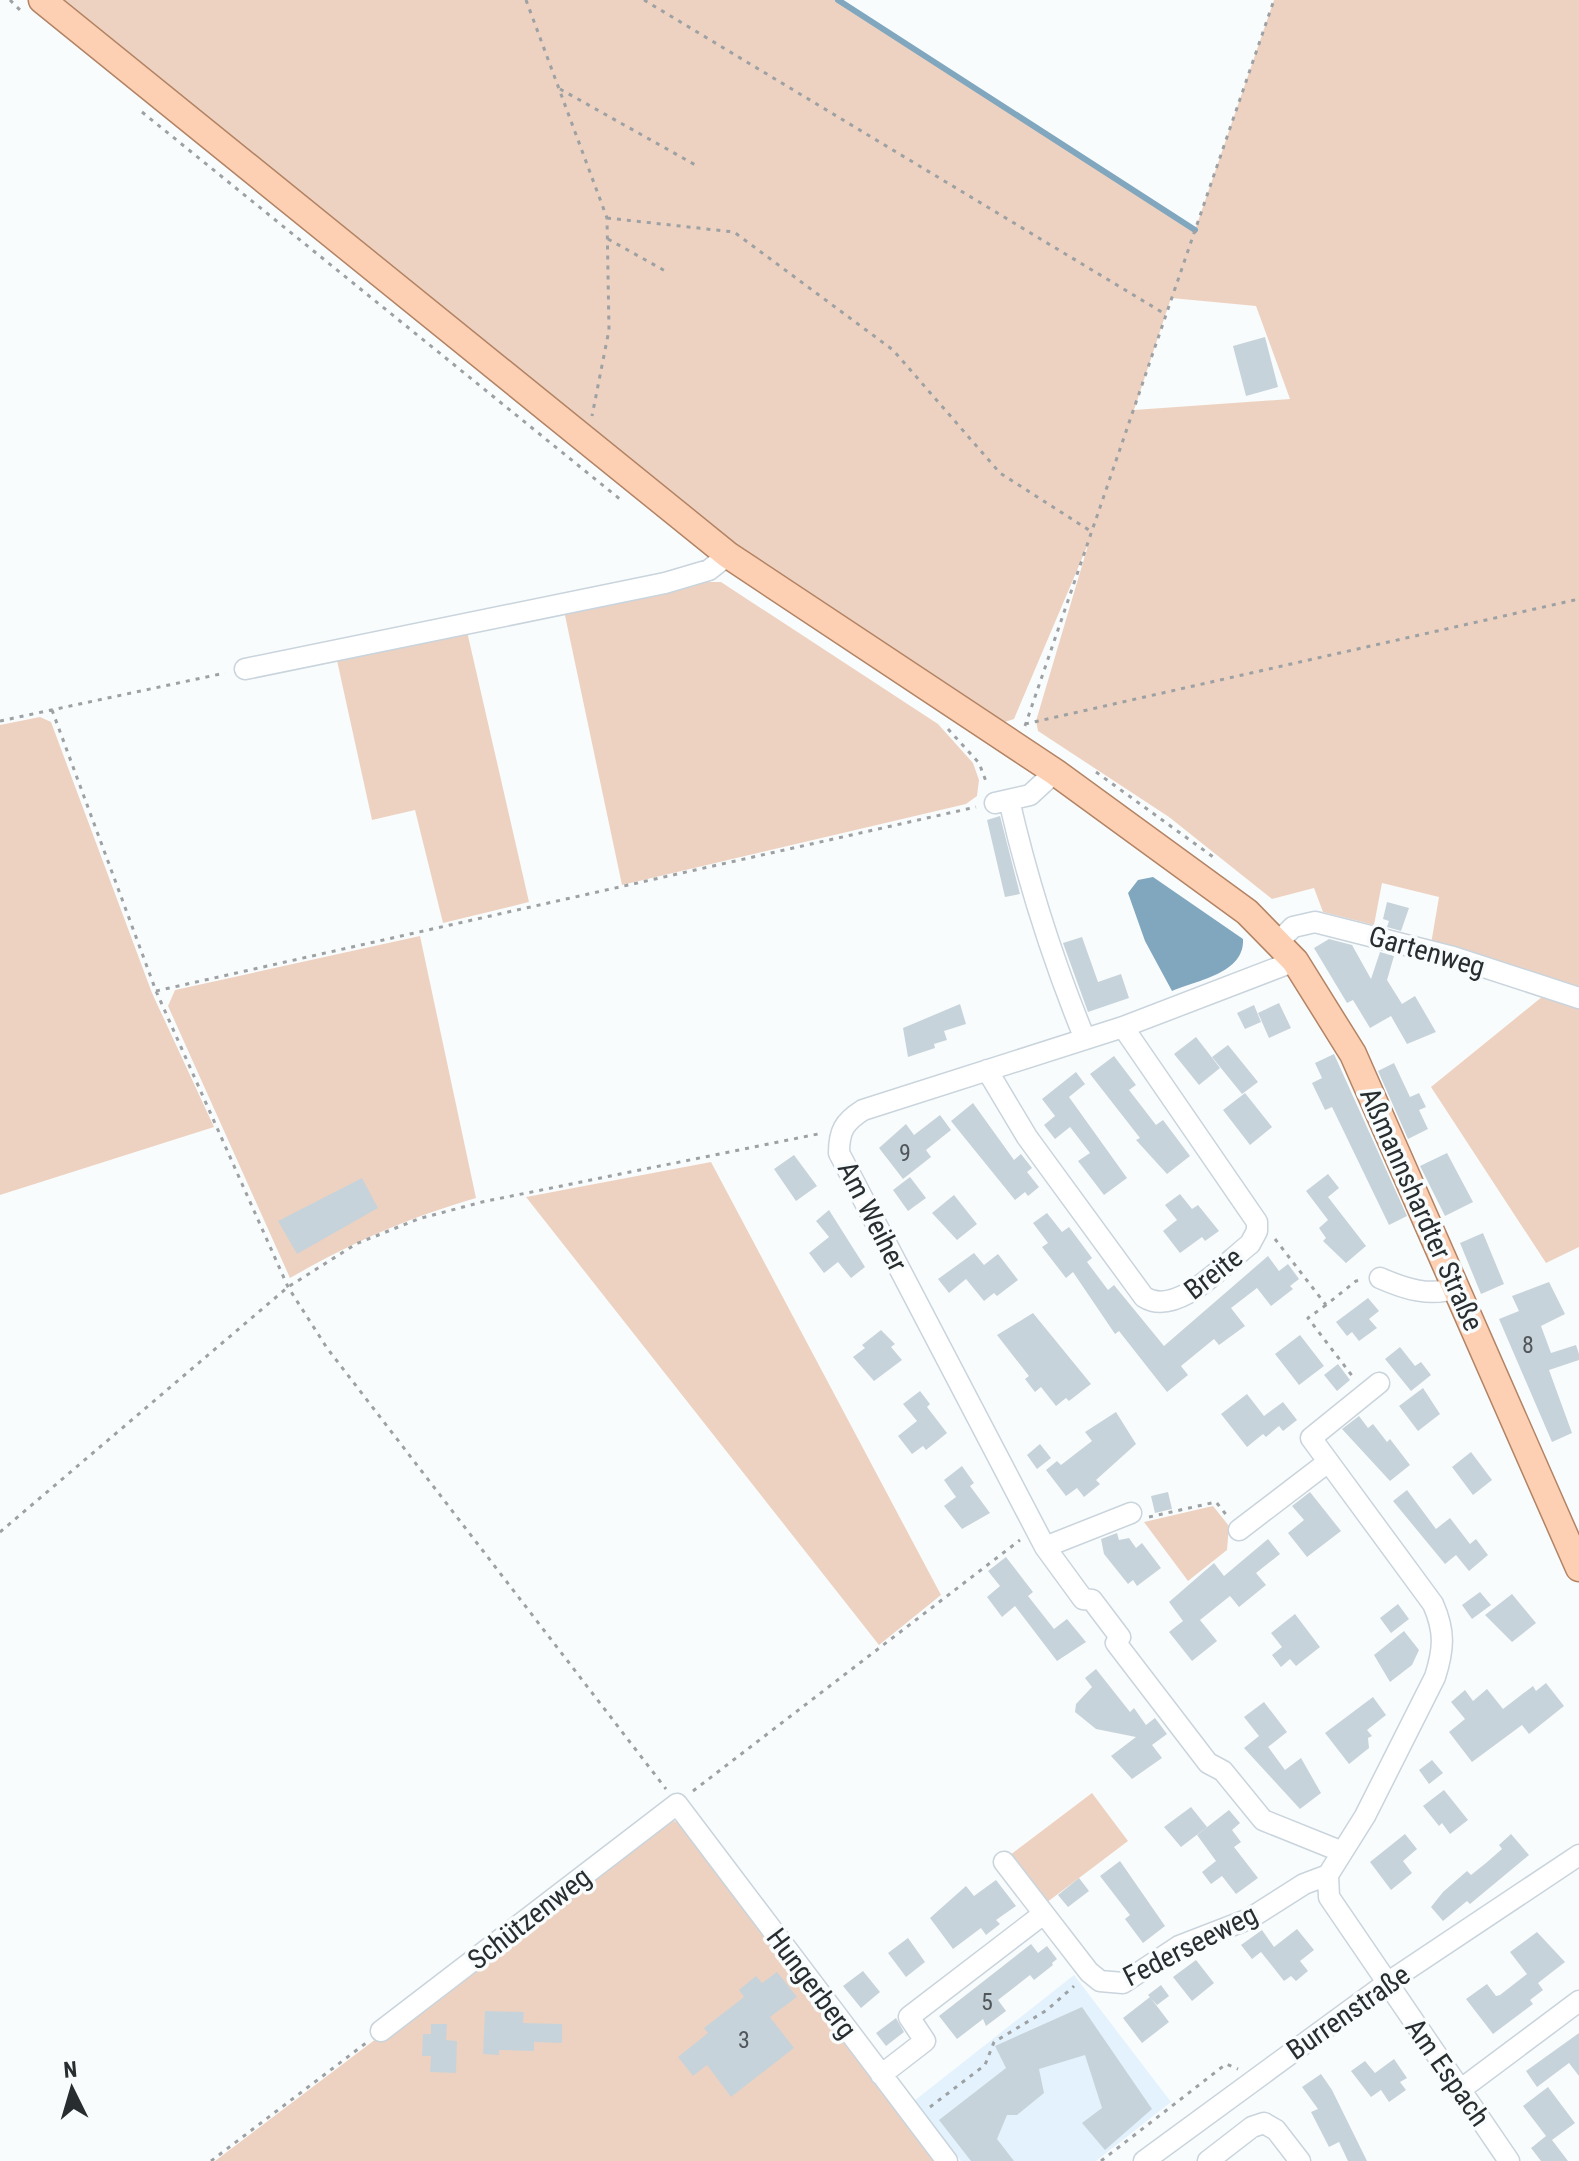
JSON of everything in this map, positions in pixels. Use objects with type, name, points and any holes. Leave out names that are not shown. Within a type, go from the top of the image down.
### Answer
[{"type":"main road","name":"Aßmannshardter Straße","points":[[42,0],[728,555],[1020,734],[1055,772],[1214,885],[1286,951],[1353,1054],[1579,1568]]},
{"type":"street","points":[[245,669],[665,583],[709,570],[728,555]]},
{"type":"street","points":[[1055,772],[1030,795],[1002,801],[1044,935],[1061,971],[1063,986],[1085,1039]]},
{"type":"street","name":"Gartenweg","points":[[1286,951],[1293,927],[1315,922],[1453,957],[1579,998]]},
{"type":"street","name":"Am Weiher","points":[[1286,951],[1123,1027],[863,1110],[847,1120],[839,1134],[839,1153],[1045,1547],[1083,1599],[1092,1600],[1120,1637],[1116,1643],[1208,1763],[1223,1771],[1263,1820],[1340,1851]]},
{"type":"street","name":"Breite","points":[[987,1070],[1063,1189],[1152,1302],[1164,1304],[1180,1300],[1250,1244],[1257,1231],[1255,1216],[1123,1027]]},
{"type":"street","points":[[1380,1278],[1402,1287],[1438,1294],[1456,1288]]},
{"type":"street","points":[[1328,1875],[1340,1851],[1365,1816],[1435,1677],[1444,1638],[1433,1604],[1311,1438],[1372,1388]]},
{"type":"street","points":[[1239,1530],[1328,1462]]},
{"type":"street","points":[[1045,1547],[1131,1513]]},
{"type":"street","name":"Schützenweg","points":[[381,2031],[677,1804]]},
{"type":"street","name":"Hungerberg","points":[[677,1804],[947,2161]]},
{"type":"street","name":"Burrenstraße","points":[[1556,1868],[1579,1839]]},
{"type":"street","name":"Burrenstraße","points":[[1144,2161],[1387,1983],[1579,1855]]},
{"type":"street","name":"Federseeweg","points":[[1004,1862],[1089,1972],[1100,1981],[1123,1983],[1179,1946],[1249,1919],[1304,1884],[1328,1875]]},
{"type":"street","name":"Am Espach","points":[[1328,1875],[1329,1897],[1509,2161]]},
{"type":"street","points":[[881,2075],[925,2041],[909,2017],[1042,1915]]},
{"type":"street","points":[[1460,2090],[1579,2001]]},
{"type":"street","points":[[1208,2161],[1252,2127],[1264,2123],[1276,2130],[1300,2161]]},
{"type":"path","points":[[526,0],[607,218],[609,330],[586,443]]},
{"type":"path","points":[[644,0],[1165,315]]},
{"type":"path","points":[[1020,734],[1274,0]]},
{"type":"path","points":[[560,89],[699,167]]},
{"type":"path","points":[[607,218],[734,232],[893,350],[1000,473],[1092,532]]},
{"type":"path","points":[[608,239],[667,272]]},
{"type":"path","points":[[1020,734],[1579,599]]},
{"type":"path","points":[[0,721],[245,669]]},
{"type":"path","points":[[52,710],[156,991],[288,1287],[327,1348],[658,1778]]},
{"type":"path","points":[[156,991],[1002,801]]},
{"type":"path","points":[[0,1532],[288,1287],[356,1244],[418,1219],[482,1202],[665,1168],[815,1133],[839,1134]]},
{"type":"path","points":[[1257,1231],[1272,1235],[1326,1305]]},
{"type":"path","points":[[1372,1388],[1308,1318],[1356,1281],[1380,1278]]},
{"type":"path","points":[[1131,1513],[1140,1519],[1216,1502],[1239,1530]]},
{"type":"path","points":[[677,1804],[1036,1529]]},
{"type":"path","points":[[915,2119],[985,2065],[988,2050],[994,2042],[1047,2010],[1089,1972]]},
{"type":"path","points":[[211,2161],[381,2031]]},
{"type":"path","points":[[1101,2161],[1226,2064],[1235,2064],[1248,2083]]},
{"type":"shaded area","points":[[54,0],[838,0],[1195,230],[1274,0],[1579,0],[1579,993],[1431,944],[1439,897],[1382,883],[1374,925],[1323,912],[1314,888],[1272,899],[1169,817],[1038,731],[1036,721],[1089,542],[1014,719],[1002,723],[732,547]],"holes":[[[1171,298],[1256,306],[1290,399],[1134,410]]]},
{"type":"shaded area","points":[[697,582],[721,582],[938,724],[973,763],[979,780],[977,796],[966,804],[622,885],[563,606]]},
{"type":"shaded area","points":[[466,627],[529,902],[443,923],[415,810],[372,820],[336,656]]},
{"type":"shaded area","points":[[40,717],[51,722],[152,993],[214,1127],[0,1195],[0,725]]},
{"type":"shaded area","points":[[420,936],[476,1198],[380,1232],[290,1278],[168,1006],[175,990]]},
{"type":"shaded area","points":[[1548,992],[1579,1002],[1579,1247],[1546,1263],[1431,1087]]},
{"type":"shaded area","points":[[711,1162],[941,1595],[879,1645],[526,1197]]},
{"type":"shaded area","points":[[1213,1506],[1229,1526],[1227,1550],[1188,1581],[1144,1522]]},
{"type":"shaded area","points":[[1092,1793],[1128,1841],[1046,1903],[1010,1855]]},
{"type":"shaded area","points":[[674,1821],[683,1825],[937,2161],[215,2161],[662,1822]]},
{"type":"shaded area","points":[[1074,1975],[1171,2102],[1096,2161],[961,2161],[914,2101]]},
{"type":"water","points":[[1153,877],[1243,939],[1242,951],[1236,960],[1218,974],[1172,991],[1145,941],[1128,893],[1138,880]]},
{"type":"building","points":[[1265,337],[1278,387],[1246,396],[1233,346]]},
{"type":"building","points":[[1000,816],[1020,894],[1005,897],[987,820]]},
{"type":"building","points":[[1387,902],[1409,908],[1401,931],[1387,927],[1389,921],[1383,919]]},
{"type":"building","points":[[1082,937],[1098,982],[1121,974],[1129,998],[1088,1012],[1063,943]]},
{"type":"building","points":[[1329,939],[1352,945],[1371,979],[1380,952],[1394,956],[1387,980],[1402,1004],[1415,996],[1436,1032],[1407,1044],[1391,1016],[1370,1028],[1353,1000],[1347,1003],[1314,948]]},
{"type":"building","points":[[1279,1003],[1291,1028],[1269,1038],[1258,1013]]},
{"type":"building","points":[[960,1004],[966,1024],[944,1031],[947,1040],[934,1044],[935,1048],[908,1057],[903,1028]]},
{"type":"building","points":[[1254,1005],[1261,1022],[1245,1029],[1237,1013]]},
{"type":"building","points":[[1196,1037],[1220,1068],[1199,1085],[1174,1054]]},
{"type":"building","points":[[1228,1045],[1258,1082],[1242,1094],[1212,1057]]},
{"type":"building","points":[[1334,1054],[1407,1216],[1389,1225],[1332,1107],[1325,1110],[1312,1083],[1322,1078],[1315,1063]]},
{"type":"building","points":[[1114,1056],[1136,1085],[1129,1090],[1156,1125],[1163,1120],[1190,1156],[1167,1174],[1136,1140],[1140,1138],[1090,1074]]},
{"type":"building","points":[[1394,1063],[1410,1097],[1419,1093],[1426,1107],[1419,1110],[1428,1129],[1408,1139],[1378,1071]]},
{"type":"building","points":[[1076,1072],[1085,1084],[1069,1097],[1127,1178],[1104,1195],[1078,1161],[1090,1153],[1070,1127],[1055,1139],[1044,1125],[1055,1116],[1042,1099]]},
{"type":"building","points":[[1245,1093],[1272,1127],[1250,1145],[1223,1110]]},
{"type":"building","points":[[973,1103],[1014,1160],[1021,1154],[1032,1168],[1027,1172],[1039,1187],[1028,1196],[1025,1192],[1015,1200],[951,1121]]},
{"type":"building","points":[[940,1115],[951,1130],[926,1150],[931,1157],[903,1179],[879,1148],[906,1124],[914,1135]]},
{"type":"building","points":[[1447,1153],[1473,1202],[1445,1216],[1420,1166]]},
{"type":"building","points":[[794,1155],[817,1186],[796,1201],[774,1169]]},
{"type":"building","points":[[1328,1174],[1339,1188],[1328,1197],[1366,1246],[1346,1263],[1323,1241],[1326,1238],[1319,1228],[1328,1220],[1306,1191]]},
{"type":"building","points":[[910,1177],[926,1198],[908,1211],[893,1190]]},
{"type":"building","points":[[362,1178],[378,1208],[297,1254],[278,1221]]},
{"type":"building","points":[[1180,1194],[1192,1209],[1198,1205],[1219,1231],[1205,1241],[1202,1237],[1180,1253],[1163,1231],[1177,1220],[1165,1205]]},
{"type":"building","points":[[954,1195],[977,1224],[957,1240],[932,1213]]},
{"type":"building","points":[[829,1210],[865,1267],[851,1278],[838,1262],[824,1273],[809,1253],[829,1237],[816,1221]]},
{"type":"building","points":[[1047,1213],[1062,1232],[1069,1227],[1092,1258],[1087,1262],[1108,1290],[1114,1285],[1164,1346],[1268,1256],[1279,1271],[1288,1264],[1299,1279],[1290,1286],[1293,1289],[1271,1306],[1257,1288],[1231,1308],[1245,1326],[1219,1345],[1214,1339],[1181,1366],[1188,1375],[1167,1392],[1119,1331],[1115,1334],[1073,1272],[1066,1278],[1042,1247],[1048,1243],[1033,1223]]},
{"type":"building","points":[[1483,1233],[1504,1284],[1481,1294],[1460,1243]]},
{"type":"building","points":[[974,1253],[984,1265],[998,1254],[1018,1280],[997,1296],[994,1293],[984,1301],[966,1279],[949,1293],[938,1279]]},
{"type":"building","points":[[1549,1282],[1565,1314],[1541,1326],[1551,1353],[1576,1345],[1579,1354],[1579,1360],[1549,1370],[1572,1433],[1552,1442],[1499,1319],[1519,1311],[1512,1296]]},
{"type":"building","points":[[1368,1298],[1379,1311],[1369,1319],[1377,1328],[1359,1341],[1352,1332],[1347,1336],[1336,1322]]},
{"type":"building","points":[[1033,1313],[1091,1384],[1069,1401],[1066,1398],[1056,1406],[1041,1387],[1035,1392],[1025,1379],[1029,1376],[997,1335]]},
{"type":"building","points":[[881,1330],[895,1344],[891,1347],[902,1360],[874,1381],[853,1357]]},
{"type":"building","points":[[1300,1335],[1324,1366],[1299,1385],[1275,1354]]},
{"type":"building","points":[[1400,1347],[1415,1366],[1421,1362],[1431,1375],[1411,1391],[1385,1359]]},
{"type":"building","points":[[1338,1364],[1350,1380],[1337,1391],[1324,1375]]},
{"type":"building","points":[[1423,1388],[1440,1414],[1418,1431],[1399,1406]]},
{"type":"building","points":[[920,1391],[930,1404],[927,1407],[947,1433],[926,1450],[923,1446],[912,1454],[898,1436],[917,1421],[903,1404]]},
{"type":"building","points":[[1247,1394],[1264,1416],[1283,1402],[1297,1420],[1283,1431],[1279,1426],[1266,1437],[1263,1434],[1247,1447],[1221,1414]]},
{"type":"building","points":[[1116,1412],[1136,1444],[1096,1480],[1100,1484],[1084,1497],[1077,1488],[1066,1496],[1046,1470],[1057,1461],[1061,1465],[1092,1441],[1085,1432]]},
{"type":"building","points":[[1359,1416],[1368,1428],[1373,1424],[1387,1442],[1390,1439],[1410,1465],[1390,1481],[1342,1429]]},
{"type":"building","points":[[1040,1444],[1051,1458],[1037,1469],[1027,1455]]},
{"type":"building","points":[[1471,1452],[1492,1480],[1473,1495],[1452,1467]]},
{"type":"building","points":[[962,1466],[974,1483],[970,1486],[990,1513],[962,1529],[944,1506],[956,1497],[944,1480]]},
{"type":"building","points":[[1407,1490],[1436,1529],[1450,1518],[1470,1544],[1476,1539],[1488,1555],[1469,1571],[1456,1555],[1445,1564],[1393,1501]]},
{"type":"building","points":[[1168,1492],[1172,1509],[1155,1513],[1151,1496]]},
{"type":"building","points":[[1310,1492],[1341,1531],[1307,1557],[1288,1533],[1304,1520],[1292,1506]]},
{"type":"building","points":[[1117,1533],[1119,1540],[1129,1538],[1136,1548],[1142,1543],[1161,1568],[1137,1586],[1133,1580],[1128,1584],[1104,1554],[1101,1539]]},
{"type":"building","points":[[1268,1539],[1280,1554],[1256,1573],[1266,1585],[1239,1607],[1230,1596],[1200,1620],[1217,1641],[1192,1661],[1169,1632],[1183,1621],[1169,1602],[1214,1563],[1224,1576]]},
{"type":"building","points":[[1006,1557],[1033,1592],[1028,1596],[1054,1629],[1067,1619],[1086,1642],[1057,1661],[1015,1606],[1002,1617],[987,1597],[1000,1586],[988,1571]]},
{"type":"building","points":[[1480,1592],[1491,1605],[1472,1619],[1462,1605]]},
{"type":"building","points":[[1512,1594],[1536,1623],[1512,1642],[1485,1615]]},
{"type":"building","points":[[1398,1604],[1409,1619],[1391,1633],[1380,1618]]},
{"type":"building","points":[[1295,1614],[1320,1647],[1296,1666],[1290,1659],[1281,1667],[1272,1655],[1282,1647],[1271,1633]]},
{"type":"building","points":[[1404,1631],[1419,1650],[1412,1665],[1390,1682],[1374,1655]]},
{"type":"building","points":[[1096,1669],[1130,1712],[1134,1708],[1146,1725],[1155,1718],[1167,1734],[1152,1745],[1162,1758],[1132,1779],[1111,1756],[1136,1737],[1096,1729],[1075,1712],[1076,1704],[1092,1687],[1085,1678]]},
{"type":"building","points":[[1546,1683],[1564,1706],[1529,1734],[1522,1725],[1472,1762],[1449,1732],[1465,1719],[1451,1702],[1465,1690],[1473,1701],[1487,1689],[1503,1709],[1533,1686],[1536,1691]]},
{"type":"building","points":[[1373,1697],[1386,1715],[1367,1730],[1372,1736],[1368,1738],[1369,1748],[1349,1764],[1325,1733]]},
{"type":"building","points":[[1264,1702],[1287,1732],[1268,1747],[1285,1770],[1301,1758],[1321,1793],[1300,1809],[1244,1748],[1259,1736],[1244,1717]]},
{"type":"building","points":[[1432,1760],[1443,1773],[1429,1784],[1419,1770]]},
{"type":"building","points":[[1444,1790],[1468,1820],[1450,1834],[1423,1806]]},
{"type":"building","points":[[1191,1807],[1207,1827],[1181,1847],[1164,1827]]},
{"type":"building","points":[[1229,1810],[1240,1823],[1232,1830],[1241,1842],[1234,1847],[1258,1878],[1236,1894],[1222,1876],[1211,1884],[1202,1872],[1216,1861],[1197,1835]]},
{"type":"building","points":[[1405,1834],[1417,1849],[1403,1861],[1412,1873],[1391,1890],[1370,1862]]},
{"type":"building","points":[[1511,1834],[1529,1855],[1470,1904],[1467,1901],[1443,1921],[1431,1907],[1467,1871],[1471,1875],[1502,1849],[1499,1845]]},
{"type":"building","points":[[1120,1861],[1165,1926],[1143,1943],[1125,1919],[1130,1915],[1100,1876]]},
{"type":"building","points":[[1079,1878],[1089,1891],[1068,1907],[1058,1895]]},
{"type":"building","points":[[996,1880],[1016,1906],[996,1920],[1000,1924],[986,1935],[981,1928],[953,1949],[930,1918],[966,1886],[974,1896]]},
{"type":"building","points":[[1297,1929],[1314,1950],[1300,1961],[1308,1971],[1296,1981],[1291,1976],[1284,1981],[1261,1952],[1252,1959],[1241,1945],[1262,1930],[1274,1947]]},
{"type":"building","points":[[1537,1932],[1565,1962],[1538,1983],[1543,1990],[1530,2000],[1533,2004],[1493,2034],[1466,1999],[1487,1984],[1496,1996],[1500,1995],[1527,1974],[1510,1952]]},
{"type":"building","points":[[908,1938],[925,1962],[906,1977],[888,1953]]},
{"type":"building","points":[[1031,1944],[1038,1953],[1047,1946],[1057,1959],[1053,1965],[1034,1980],[1030,1975],[998,2000],[1006,2011],[986,2026],[983,2019],[957,2039],[939,2016]]},
{"type":"building","points":[[1196,1960],[1214,1983],[1192,2001],[1173,1977]]},
{"type":"building","points":[[863,1971],[880,1992],[861,2008],[843,1986]]},
{"type":"building","points":[[777,1972],[797,1997],[770,2017],[794,2048],[731,2097],[707,2065],[693,2076],[678,2057],[708,2033],[704,2028],[744,1997],[739,1990],[756,1976],[762,1983]]},
{"type":"building","points":[[1161,1985],[1169,1996],[1157,2005],[1148,1995]]},
{"type":"building","points":[[1150,1997],[1169,2022],[1142,2043],[1123,2018]]},
{"type":"building","points":[[1082,2007],[1152,2109],[1105,2150],[1082,2123],[1102,2108],[1085,2055],[1039,2069],[1044,2093],[1017,2115],[1007,2115],[997,2139],[1014,2161],[971,2161],[939,2120],[1006,2068],[995,2046]]},
{"type":"building","points":[[485,2011],[524,2012],[523,2023],[562,2024],[562,2043],[534,2042],[534,2051],[499,2050],[499,2055],[483,2054]]},
{"type":"building","points":[[896,2018],[904,2032],[886,2046],[876,2033]]},
{"type":"building","points":[[431,2024],[447,2024],[446,2040],[457,2041],[456,2073],[430,2072],[431,2056],[422,2056],[423,2034],[431,2034]]},
{"type":"building","points":[[1579,2033],[1579,2076],[1569,2063],[1537,2087],[1526,2071]]},
{"type":"building","points":[[1394,2059],[1407,2078],[1400,2082],[1406,2090],[1389,2102],[1381,2090],[1371,2097],[1351,2071],[1365,2061],[1375,2073]]},
{"type":"building","points":[[1321,2074],[1367,2161],[1348,2161],[1339,2142],[1329,2147],[1311,2112],[1318,2109],[1302,2087]]},
{"type":"building","points":[[1548,2087],[1575,2123],[1552,2140],[1568,2161],[1541,2161],[1531,2148],[1546,2136],[1523,2106]]},
{"type":"waterway","points":[[838,0],[1195,230]]}]
